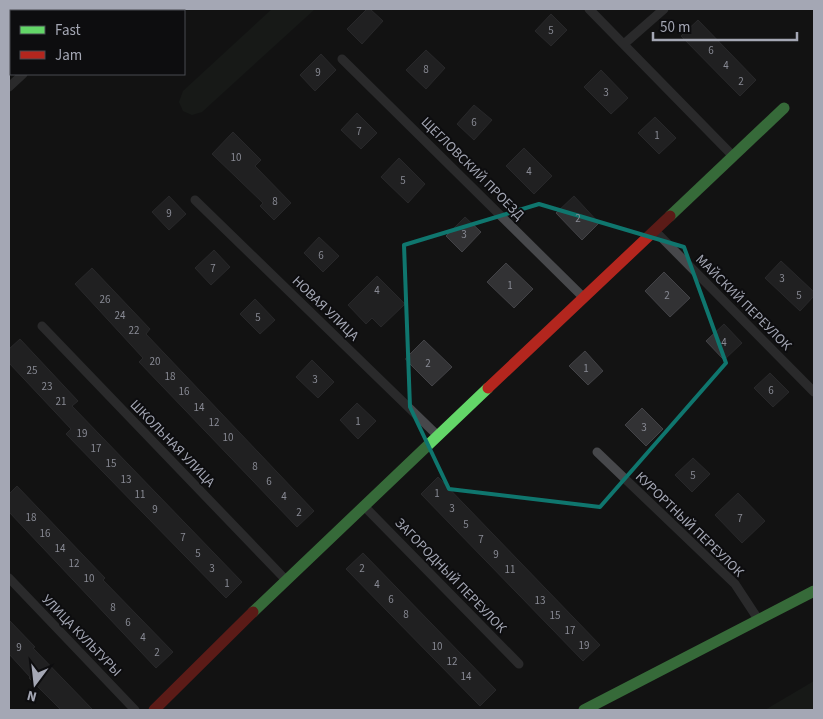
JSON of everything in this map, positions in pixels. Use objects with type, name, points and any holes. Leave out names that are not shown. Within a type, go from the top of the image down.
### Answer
[{"type":"street","points":[[154,710],[286,579],[784,108]]},
{"type":"street","points":[[584,710],[814,591]]},
{"type":"lane","points":[[590,9],[733,156]]},
{"type":"lane","points":[[624,44],[664,9]]},
{"type":"lane","name":"ЩЕГЛОВСКИЙ ПРОЕЗД","points":[[342,59],[584,298]]},
{"type":"lane","points":[[9,87],[22,75]]},
{"type":"lane","name":"НОВАЯ УЛИЦА","points":[[195,200],[438,436]]},
{"type":"lane","name":"МАЙСКИЙ ПЕРЕУЛОК","points":[[655,231],[814,392]]},
{"type":"lane","name":"ШКОЛЬНАЯ УЛИЦА","points":[[42,326],[286,579]]},
{"type":"lane","name":"КУРОРТНЫЙ ПЕРЕУЛОК","points":[[597,452],[735,584],[758,620]]},
{"type":"lane","name":"ЗАГОРОДНЫЙ ПЕРЕУЛОК","points":[[364,506],[518,664]]},
{"type":"lane","name":"УЛИЦА КУЛЬТУРЫ","points":[[9,578],[136,710]]},
{"type":"highlighted area","points":[[539,204],[684,247],[726,363],[600,507],[449,489],[410,407],[404,245]]},
{"type":"shaded area","points":[[272,9],[315,9],[202,112],[192,115],[183,111],[179,102],[183,91]]},
{"type":"shaded area","points":[[814,681],[814,710],[765,710]]},
{"type":"building","points":[[367,9],[370,9],[383,21],[362,44],[347,29]]},
{"type":"building","points":[[551,14],[567,30],[551,46],[535,31]]},
{"type":"building","points":[[698,20],[756,80],[740,96],[681,36]]},
{"type":"building","points":[[426,50],[445,68],[426,89],[406,70]]},
{"type":"building","points":[[321,54],[336,70],[315,91],[300,75]]},
{"type":"building","points":[[601,70],[628,98],[611,114],[584,87]]},
{"type":"building","points":[[474,105],[492,120],[474,140],[457,124]]},
{"type":"building","points":[[357,113],[377,133],[361,149],[341,130]]},
{"type":"building","points":[[655,117],[676,138],[659,154],[638,133]]},
{"type":"building","points":[[233,132],[261,160],[255,166],[291,203],[274,220],[260,206],[263,203],[212,154]]},
{"type":"building","points":[[524,148],[552,176],[534,194],[506,166]]},
{"type":"building","points":[[399,158],[425,184],[408,203],[381,177]]},
{"type":"building","points":[[169,196],[186,214],[169,230],[152,212]]},
{"type":"building","points":[[574,196],[599,223],[582,240],[556,213]]},
{"type":"building","points":[[465,217],[481,232],[462,252],[446,236]]},
{"type":"building","points":[[319,237],[339,256],[323,272],[304,253]]},
{"type":"building","points":[[214,250],[230,267],[211,285],[195,268]]},
{"type":"building","points":[[781,261],[814,292],[814,296],[800,311],[765,278]]},
{"type":"building","points":[[506,263],[533,289],[514,308],[487,282]]},
{"type":"building","points":[[92,268],[150,329],[146,334],[314,511],[297,527],[139,362],[143,358],[75,284]]},
{"type":"building","points":[[664,272],[690,298],[670,317],[645,291]]},
{"type":"building","points":[[377,276],[405,304],[381,327],[372,318],[366,324],[348,305]]},
{"type":"building","points":[[255,299],[275,320],[260,334],[240,314]]},
{"type":"building","points":[[724,324],[742,343],[724,360],[706,341]]},
{"type":"building","points":[[20,339],[78,401],[72,406],[242,582],[226,598],[66,434],[71,429],[9,363],[9,349]]},
{"type":"building","points":[[424,340],[452,367],[432,386],[405,359]]},
{"type":"building","points":[[585,351],[603,371],[588,385],[569,366]]},
{"type":"building","points":[[312,360],[334,382],[318,398],[296,377]]},
{"type":"building","points":[[770,373],[789,392],[773,407],[754,388]]},
{"type":"building","points":[[357,403],[376,421],[358,439],[340,420]]},
{"type":"building","points":[[642,408],[663,429],[646,446],[625,425]]},
{"type":"building","points":[[693,458],[710,474],[692,492],[675,475]]},
{"type":"building","points":[[438,477],[600,645],[583,661],[421,494]]},
{"type":"building","points":[[17,486],[105,578],[103,580],[173,652],[156,668],[9,512],[9,494]]},
{"type":"building","points":[[738,493],[765,521],[742,543],[715,515]]},
{"type":"building","points":[[363,553],[496,690],[480,706],[346,569]]},
{"type":"building","points":[[9,620],[35,647],[33,648],[93,710],[61,710],[29,678],[9,654]]},
{"type":"traffic: fast","points":[[670,216],[784,108]]},
{"type":"traffic: fast","points":[[253,612],[488,388]]},
{"type":"traffic: fast","points":[[584,710],[814,591]]},
{"type":"traffic: jam","points":[[488,388],[670,216]]},
{"type":"traffic: jam","points":[[154,710],[253,612]]}]
